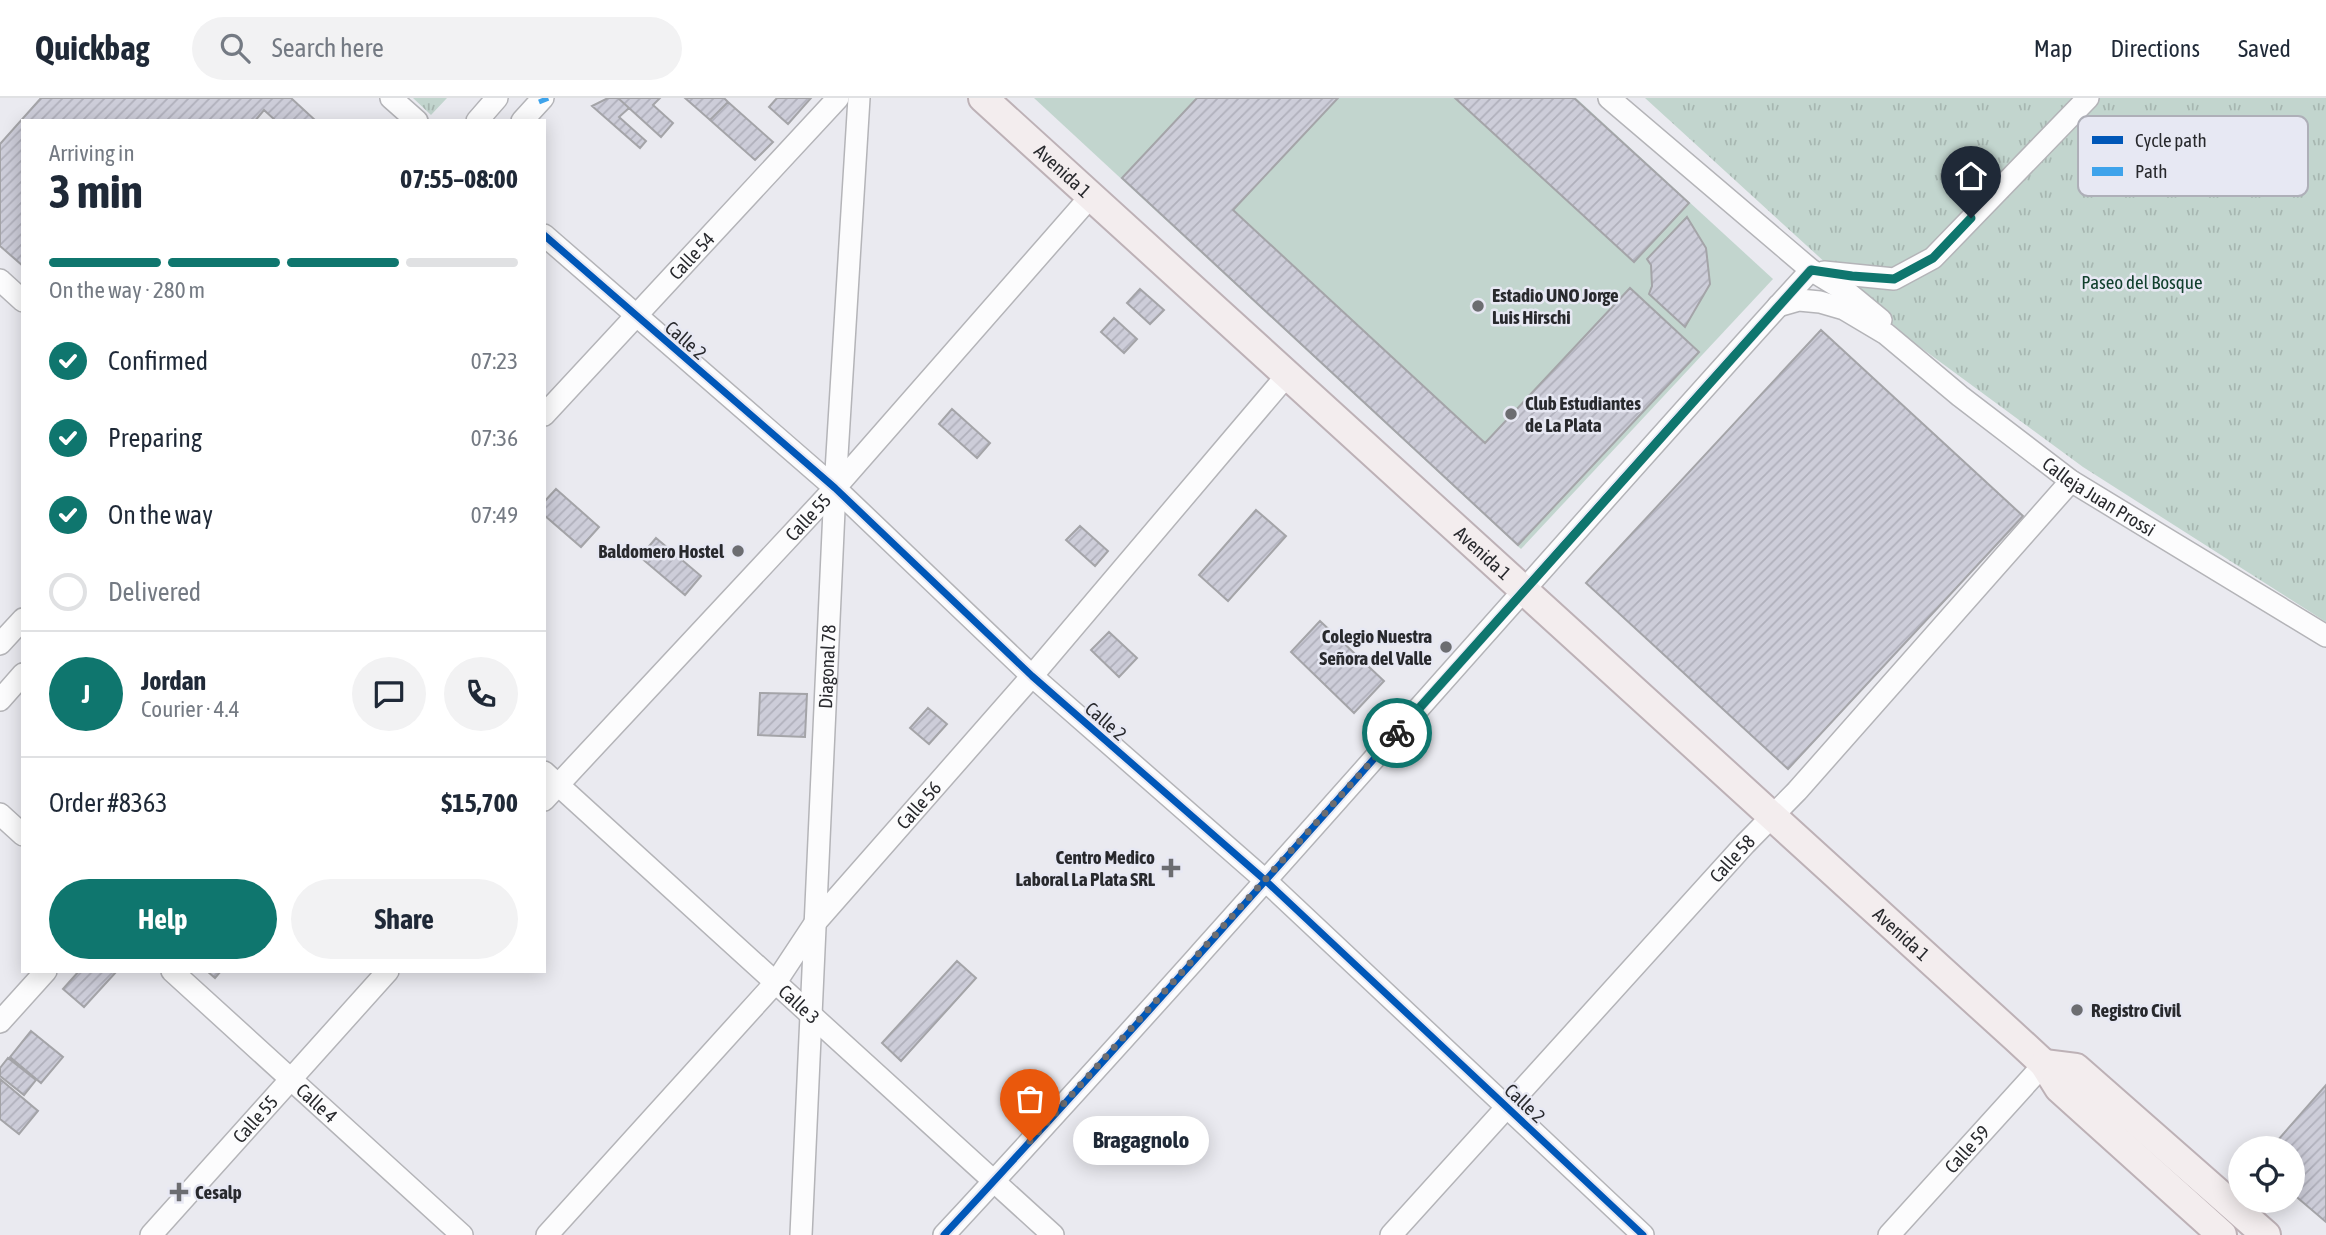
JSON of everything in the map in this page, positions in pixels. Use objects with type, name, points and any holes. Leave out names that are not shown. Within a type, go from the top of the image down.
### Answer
[{"type":"main road","name":"Avenida 1","points":[[982,98],[1569,629],[1749,797],[2044,1064],[2059,1088],[2222,1235]]},
{"type":"main road","points":[[2044,1064],[2076,1068],[2266,1235]]},
{"type":"street","points":[[391,98],[415,119]]},
{"type":"street","points":[[479,119],[497,98]]},
{"type":"street","name":"Calle 54","points":[[546,413],[838,98]]},
{"type":"street","name":"Diagonal 78","points":[[801,1235],[835,488],[859,98]]},
{"type":"street","name":"Calleja Juan Prossi","points":[[1609,98],[1811,270],[1870,309],[1881,320],[1886,334]]},
{"type":"street","points":[[944,1235],[1266,881],[1811,270],[1894,279],[1933,258],[2088,98]]},
{"type":"street","points":[[524,119],[544,99]]},
{"type":"street","name":"Calle 55","points":[[549,786],[835,488],[1091,196]]},
{"type":"street","name":"Calle 2","points":[[546,237],[835,488],[1032,676],[1266,881],[1643,1235]]},
{"type":"street","points":[[0,280],[21,299]]},
{"type":"street","name":"Calleja Juan Prossi","points":[[1778,306],[1799,300],[1820,302],[1844,309],[1886,334],[1960,396],[2071,481],[2326,636]]},
{"type":"street","name":"Calle 56","points":[[547,1235],[776,982],[816,923],[1032,676],[1288,374]]},
{"type":"street","name":"Calle 58","points":[[1391,1235],[1772,815],[1797,791],[2071,481]]},
{"type":"street","points":[[0,644],[21,621]]},
{"type":"street","points":[[0,700],[21,676]]},
{"type":"street","name":"Calle 3","points":[[549,786],[776,982],[1054,1235]]},
{"type":"street","points":[[0,814],[21,833]]},
{"type":"street","points":[[0,1022],[44,973]]},
{"type":"street","name":"Calle 4","points":[[174,973],[461,1235]]},
{"type":"street","name":"Calle 55","points":[[151,1235],[386,973]]},
{"type":"street","name":"Calle 59","points":[[1889,1235],[2044,1064]]},
{"type":"green space","points":[[413,98],[447,98],[431,115]]},
{"type":"green space","name":"Estadio UNO Jorge Luis Hirschi","points":[[1034,98],[1576,98],[1773,279],[1521,549]]},
{"type":"green space","name":"Paseo del Bosque","points":[[1645,98],[2326,98],[2326,622],[2083,467],[1909,339]]},
{"type":"building","points":[[41,98],[291,98],[314,119],[274,119],[264,110],[257,119],[22,119]]},
{"type":"building","points":[[608,98],[618,98],[629,108],[619,117],[646,141],[640,148],[592,106]]},
{"type":"building","points":[[618,98],[660,98],[653,105],[673,123],[661,137]]},
{"type":"building","points":[[685,98],[724,98],[728,102],[710,120]]},
{"type":"building","points":[[777,98],[811,98],[788,124],[769,107]]},
{"type":"building","points":[[1197,98],[1338,98],[1233,210],[1485,443],[1630,288],[1699,352],[1518,545],[1122,178]]},
{"type":"building","points":[[1455,98],[1574,98],[1689,203],[1634,262]]},
{"type":"building","points":[[728,102],[773,142],[755,160],[710,120]]},
{"type":"building","points":[[21,120],[21,264],[0,246],[0,144]]},
{"type":"building","points":[[1687,217],[1706,248],[1710,284],[1685,327],[1649,294],[1652,286],[1651,265],[1647,259]]},
{"type":"building","points":[[1140,289],[1164,310],[1150,324],[1127,303]]},
{"type":"building","points":[[1114,318],[1137,339],[1124,353],[1101,332]]},
{"type":"building","points":[[1821,330],[2023,516],[1788,769],[1586,583]]},
{"type":"building","points":[[952,409],[990,443],[977,458],[939,424]]},
{"type":"building","points":[[556,489],[599,527],[581,547],[546,517],[546,500]]},
{"type":"building","points":[[1256,510],[1286,536],[1228,601],[1199,575]]},
{"type":"building","points":[[1080,526],[1108,551],[1095,566],[1066,540]]},
{"type":"building","points":[[656,538],[701,576],[685,595],[640,557]]},
{"type":"building","points":[[1320,621],[1384,681],[1354,713],[1291,652]]},
{"type":"building","points":[[1109,632],[1137,658],[1119,677],[1091,650]]},
{"type":"building","points":[[760,693],[807,694],[805,737],[758,735]]},
{"type":"building","points":[[928,708],[947,724],[929,744],[910,728]]},
{"type":"building","points":[[957,961],[976,978],[901,1061],[882,1043]]},
{"type":"building","points":[[77,973],[115,973],[84,1007],[63,989]]},
{"type":"building","points":[[31,1031],[63,1057],[41,1083],[10,1057]]},
{"type":"building","points":[[8,1058],[36,1080],[24,1095],[0,1076],[0,1068]]},
{"type":"building","points":[[0,1079],[38,1111],[19,1134],[0,1119]]},
{"type":"building","points":[[2326,1085],[2326,1222],[2305,1204],[2305,1136],[2281,1136]]},
{"type":"marked path","points":[[539,102],[549,98]]},
{"type":"cycle path","points":[[546,237],[835,488],[1032,676],[1266,881],[1643,1235]]},
{"type":"cycle path","points":[[944,1235],[1163,995],[1811,270]]},
{"type":"way so far","points":[[1030,1141],[1397,733]]},
{"type":"place","name":"Estadio UNO Jorge Luis Hirschi","points":[[1478,306]]},
{"type":"place","name":"Club Estudiantes de La Plata","points":[[1511,414]]},
{"type":"place","name":"Baldomero Hostel","points":[[738,551]]},
{"type":"place","name":"Colegio Nuestra Señora del Valle","points":[[1446,647]]},
{"type":"place","name":"Centro Medico Laboral La Plata SRL","points":[[1171,868]]},
{"type":"place","name":"Registro Civil","points":[[2077,1010]]},
{"type":"place","name":"Bragagnolo","points":[[1030,1141]]},
{"type":"place","name":"Cesalp","points":[[179,1192]]},
{"type":"route","points":[[1397,733],[1811,270],[1894,279],[1933,258],[1971,218]]}]
